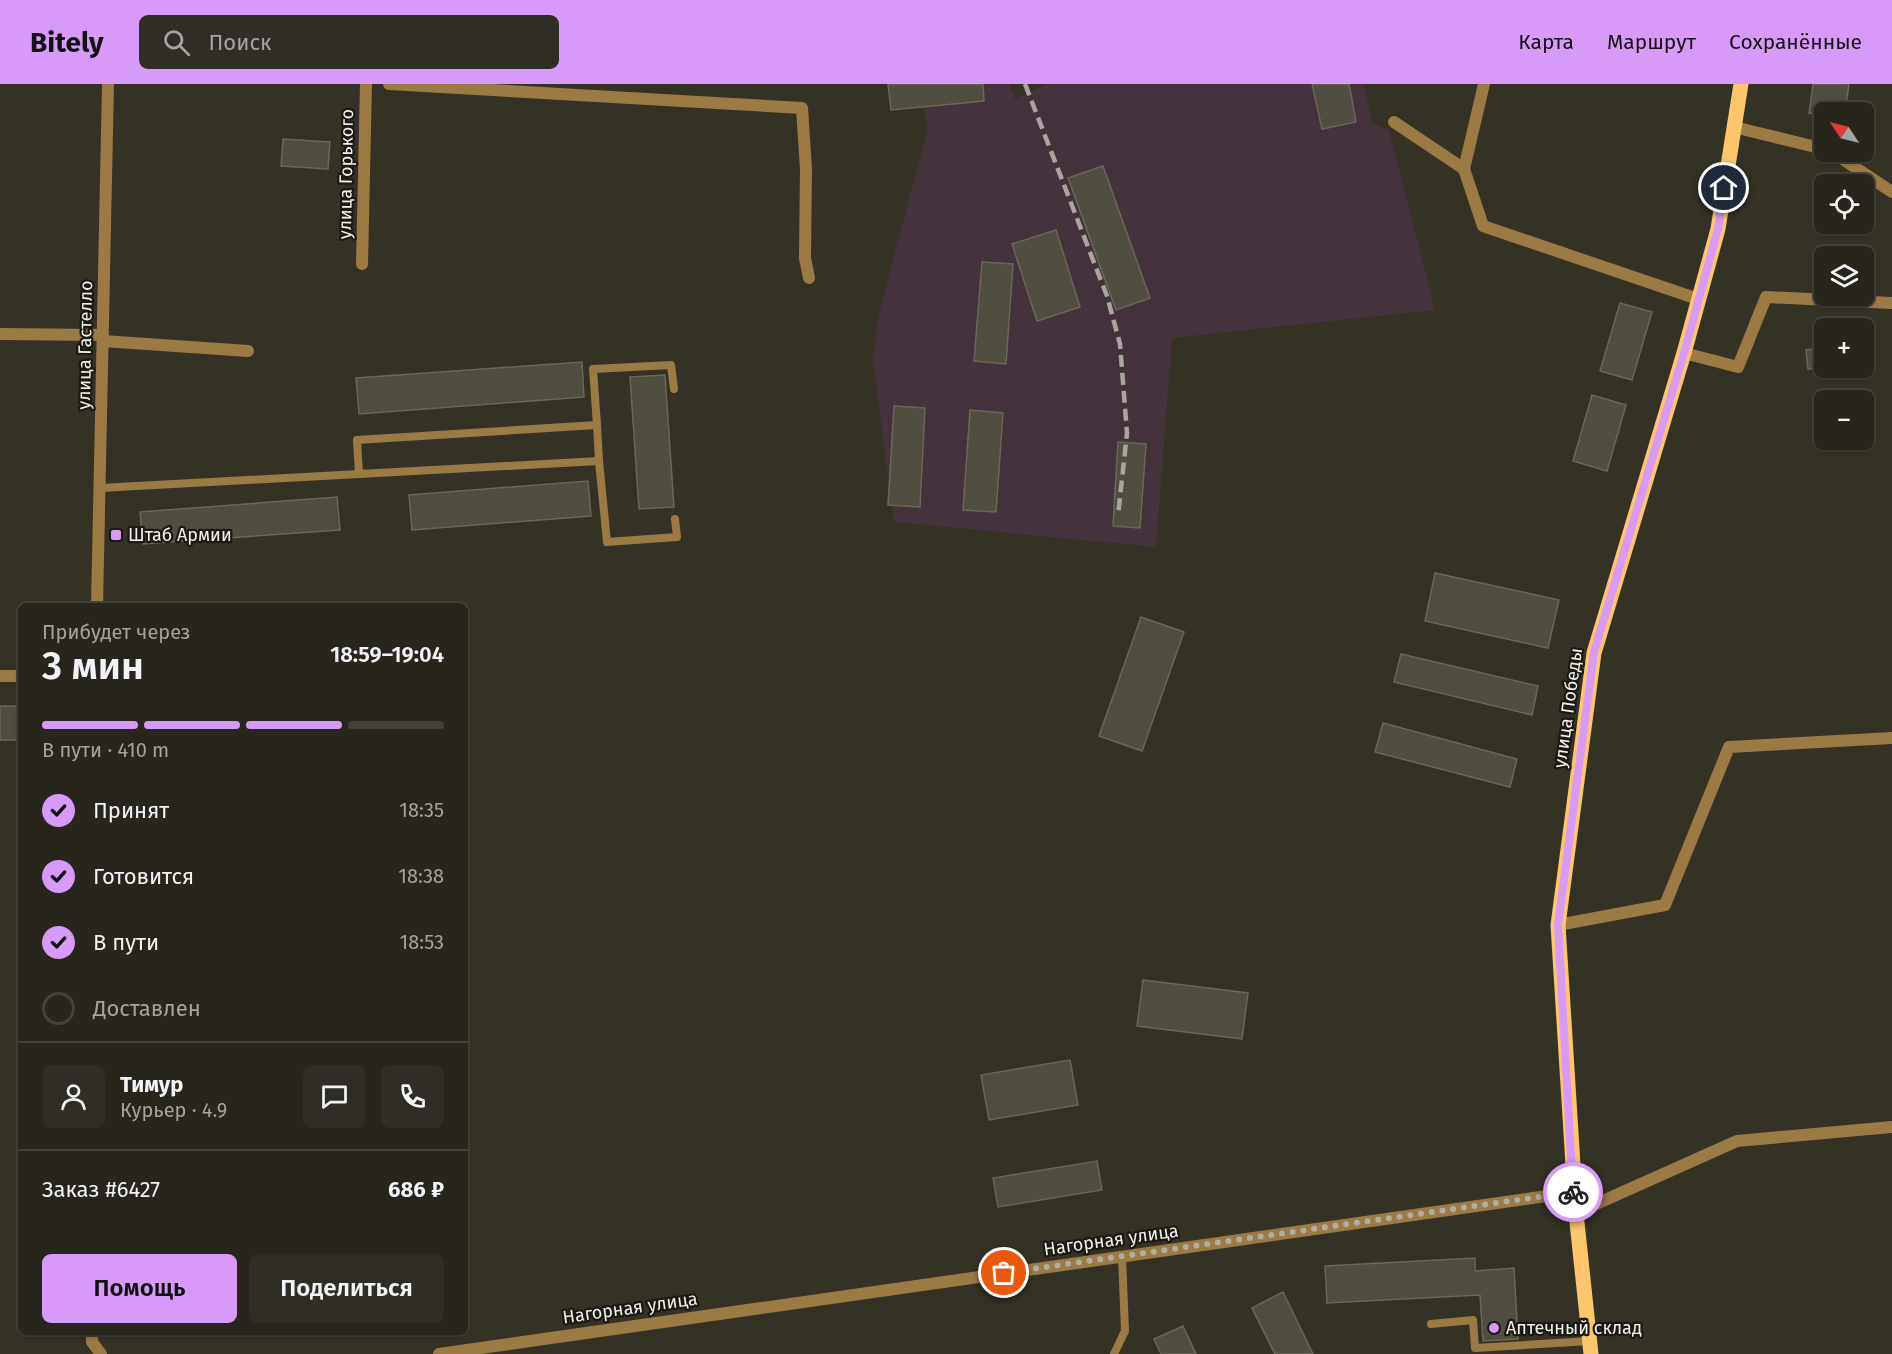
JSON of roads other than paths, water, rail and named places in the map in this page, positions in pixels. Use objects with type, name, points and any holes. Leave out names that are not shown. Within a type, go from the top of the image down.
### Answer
[{"type":"main road","name":"улица Победы","points":[[1591,1348],[1576,1213],[1558,925],[1594,652],[1684,353],[1718,229],[1741,84]]},
{"type":"street","name":"улица Гастелло","points":[[97,603],[108,84]]},
{"type":"street","name":"улица Горького","points":[[362,264],[366,84]]},
{"type":"street","points":[[389,84],[802,108],[806,170],[805,258],[809,278]]},
{"type":"street","points":[[1484,84],[1464,170],[1483,226],[1698,299]]},
{"type":"street","points":[[1394,122],[1464,170]]},
{"type":"street","points":[[1734,127],[1814,147]]},
{"type":"street","points":[[1847,162],[1892,192]]},
{"type":"street","points":[[1684,353],[1737,368],[1766,297],[1892,303]]},
{"type":"street","points":[[0,334],[103,338],[248,351]]},
{"type":"street","points":[[0,676],[18,676]]},
{"type":"street","points":[[1558,925],[1665,905],[1729,747],[1892,738]]},
{"type":"street","points":[[1576,1213],[1737,1141],[1892,1127]]},
{"type":"street","name":"Нагорная улица","points":[[439,1354],[1575,1192]]},
{"type":"street","points":[[92,1335],[92,1342],[101,1354]]},
{"type":"lane","points":[[674,389],[671,364],[593,369],[607,542],[677,537],[675,519]]},
{"type":"lane","points":[[359,474],[357,440],[597,425]]},
{"type":"lane","points":[[100,488],[599,461]]},
{"type":"lane","points":[[1114,1354],[1125,1330],[1122,1256]]},
{"type":"lane","points":[[1431,1324],[1473,1320],[1475,1348],[1591,1348]]},
{"type":"railway","points":[[1025,84],[1107,296],[1120,344],[1127,433],[1118,516]]},
{"type":"place","name":"Штаб Армии","points":[[116,535]]},
{"type":"place","name":"Аптечный склад","points":[[1494,1328]]}]
